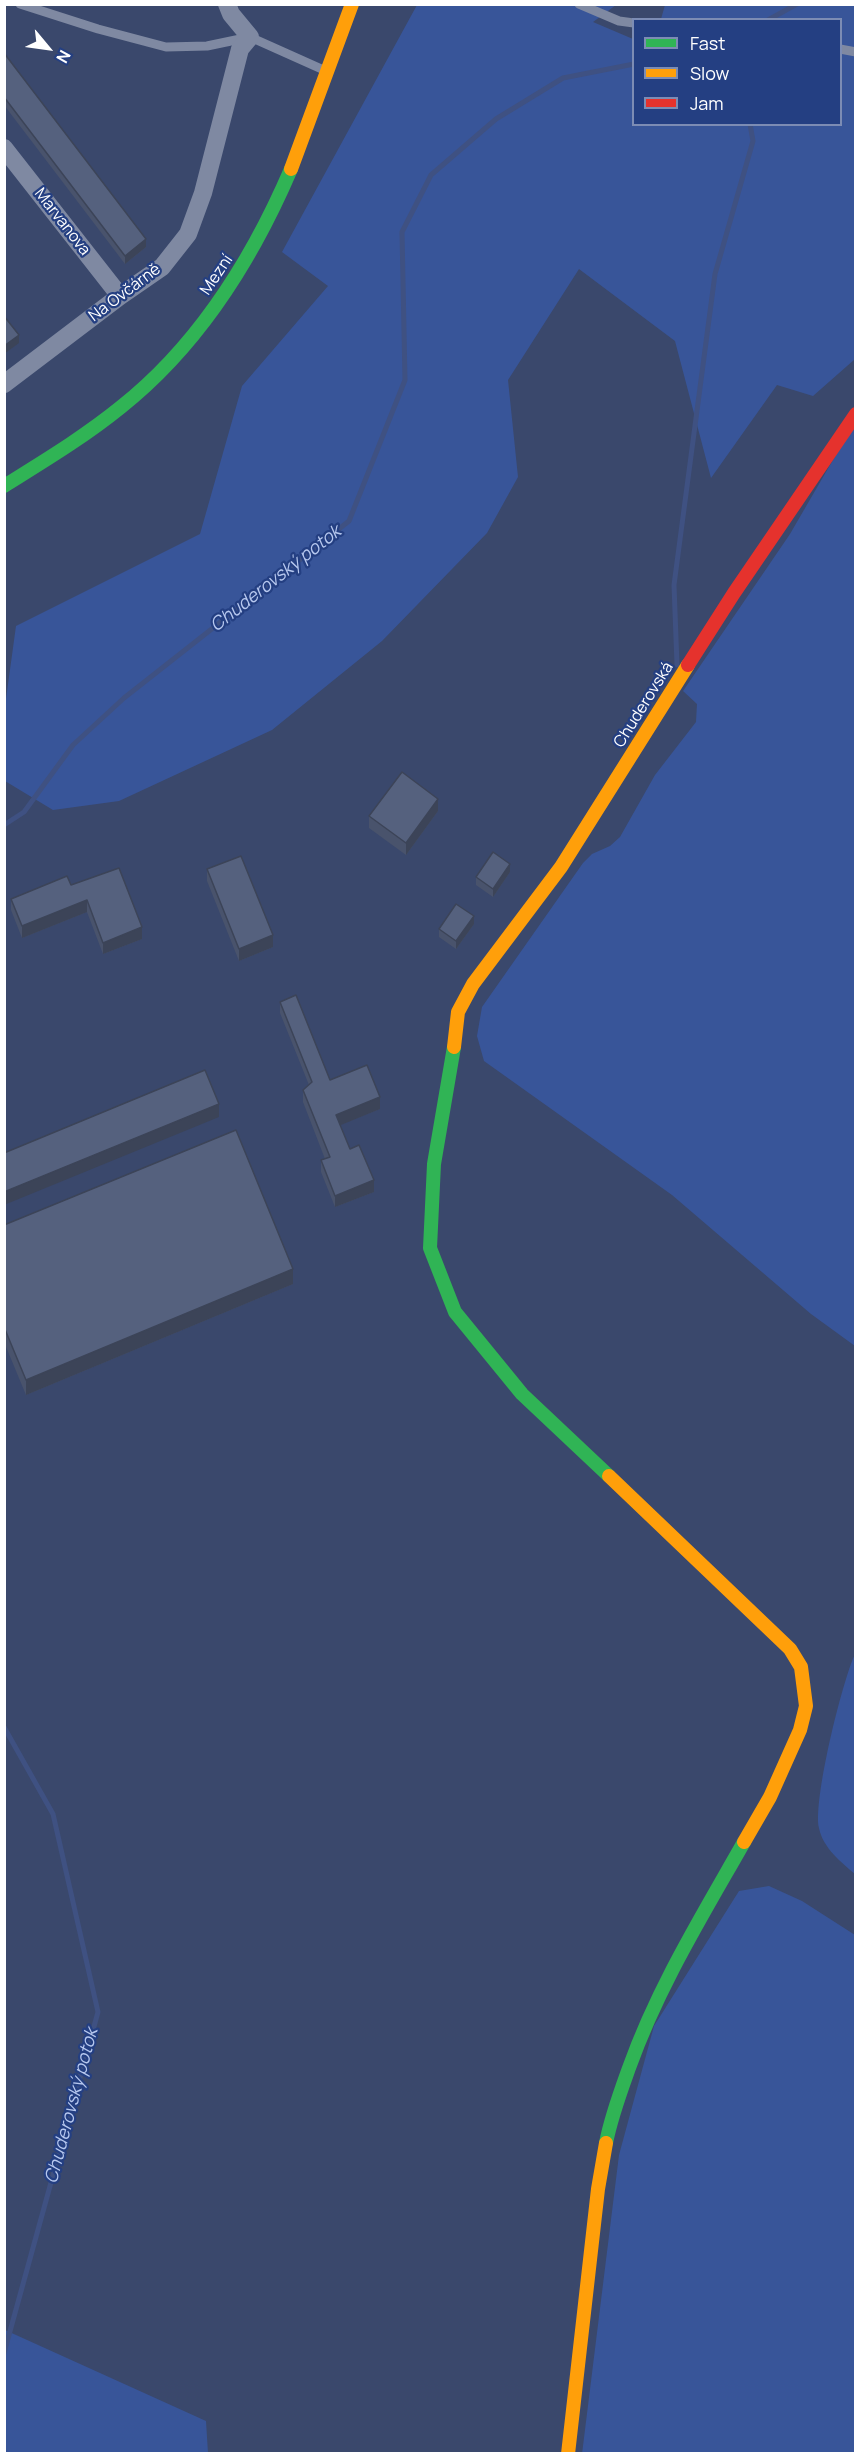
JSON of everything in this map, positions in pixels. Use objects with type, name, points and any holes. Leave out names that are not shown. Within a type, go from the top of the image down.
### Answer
[{"type":"street","points":[[226,4],[231,14],[250,37]]},
{"type":"street","name":"Mezní","points":[[4,486],[95,428],[154,378],[210,315],[249,256],[282,192],[352,4]]},
{"type":"street","name":"Na Ovčárně","points":[[4,384],[162,267],[189,234],[203,193],[240,49],[250,37]]},
{"type":"street","name":"Marvanova","points":[[4,148],[120,296]]},
{"type":"street","name":"Chuderovská","points":[[568,2454],[598,2189],[610,2118],[645,2024],[669,1974],[770,1797],[800,1730],[806,1706],[805,1685],[801,1667],[790,1649],[522,1394],[455,1312],[430,1248],[434,1164],[452,1063],[458,1012],[474,984],[561,867],[734,593],[855,414]]},
{"type":"lane","points":[[20,4],[98,29],[166,47],[207,46],[250,37],[326,71]]},
{"type":"lane","points":[[579,4],[618,21],[632,23]]},
{"type":"shaded area","points":[[417,5],[616,5],[593,22],[632,39],[632,126],[842,126],[842,18],[661,18],[665,5],[855,5],[855,359],[813,396],[777,385],[711,478],[675,341],[579,269],[508,380],[518,477],[487,533],[382,641],[272,730],[119,801],[53,810],[5,781],[5,706],[16,626],[200,534],[242,386],[328,286],[282,252]]},
{"type":"shaded area","points":[[855,422],[855,1346],[811,1314],[672,1195],[484,1061],[477,1036],[482,1007],[583,863],[592,854],[610,846],[620,837],[655,775],[696,722],[697,704],[683,691],[790,534]]},
{"type":"shaded area","points":[[855,1654],[855,1874],[833,1854],[824,1842],[819,1828],[818,1814],[830,1741],[849,1668]]},
{"type":"shaded area","points":[[769,1886],[802,1901],[855,1935],[855,2453],[582,2454],[619,2155],[654,2026],[739,1891]]},
{"type":"shaded area","points":[[5,2330],[206,2421],[208,2453],[5,2453]]},
{"type":"building","points":[[4,53],[146,239],[125,256],[4,97]]},
{"type":"building","points":[[4,316],[19,335],[4,346]]},
{"type":"building","points":[[402,772],[438,799],[406,843],[369,816]]},
{"type":"building","points":[[493,852],[510,864],[493,889],[476,877]]},
{"type":"building","points":[[241,856],[273,935],[239,949],[207,869]]},
{"type":"building","points":[[119,868],[142,927],[103,943],[87,900],[22,926],[11,899],[67,876],[71,885]]},
{"type":"building","points":[[456,904],[474,916],[456,941],[439,929]]},
{"type":"building","points":[[296,995],[330,1080],[367,1065],[380,1097],[336,1115],[350,1149],[359,1145],[374,1180],[335,1196],[321,1160],[330,1157],[303,1090],[312,1082],[280,1002]]},
{"type":"building","points":[[205,1070],[219,1104],[4,1192],[4,1153]]},
{"type":"building","points":[[236,1130],[293,1269],[26,1380],[4,1327],[4,1225]]},
{"type":"waterway","name":"Chuderovský potok","points":[[772,18],[797,4]]},
{"type":"waterway","name":"Chuderovský potok","points":[[4,825],[24,812],[73,745],[124,698],[349,521],[405,380],[402,232],[431,175],[496,119],[563,78],[632,64]]},
{"type":"waterway","points":[[677,665],[674,585],[715,274],[753,141],[750,126]]},
{"type":"waterway","name":"Chuderovský potok","points":[[4,1727],[53,1814],[98,2012],[4,2353]]},
{"type":"traffic: fast","points":[[4,486],[107,418],[149,383],[175,356],[221,299],[241,268],[276,203],[291,169]]},
{"type":"traffic: fast","points":[[454,1047],[434,1164],[430,1248],[455,1312],[522,1394],[609,1476]]},
{"type":"traffic: fast","points":[[606,2143],[622,2087],[653,2009],[682,1952],[744,1842]]},
{"type":"traffic: slow","points":[[291,169],[352,4]]},
{"type":"traffic: slow","points":[[454,1047],[458,1012],[473,984],[561,867],[688,665]]},
{"type":"traffic: slow","points":[[609,1476],[790,1649],[801,1667],[806,1706],[800,1730],[770,1797],[744,1842]]},
{"type":"traffic: slow","points":[[568,2454],[598,2189],[606,2143]]},
{"type":"traffic: jam","points":[[688,665],[734,593],[856,414]]}]
